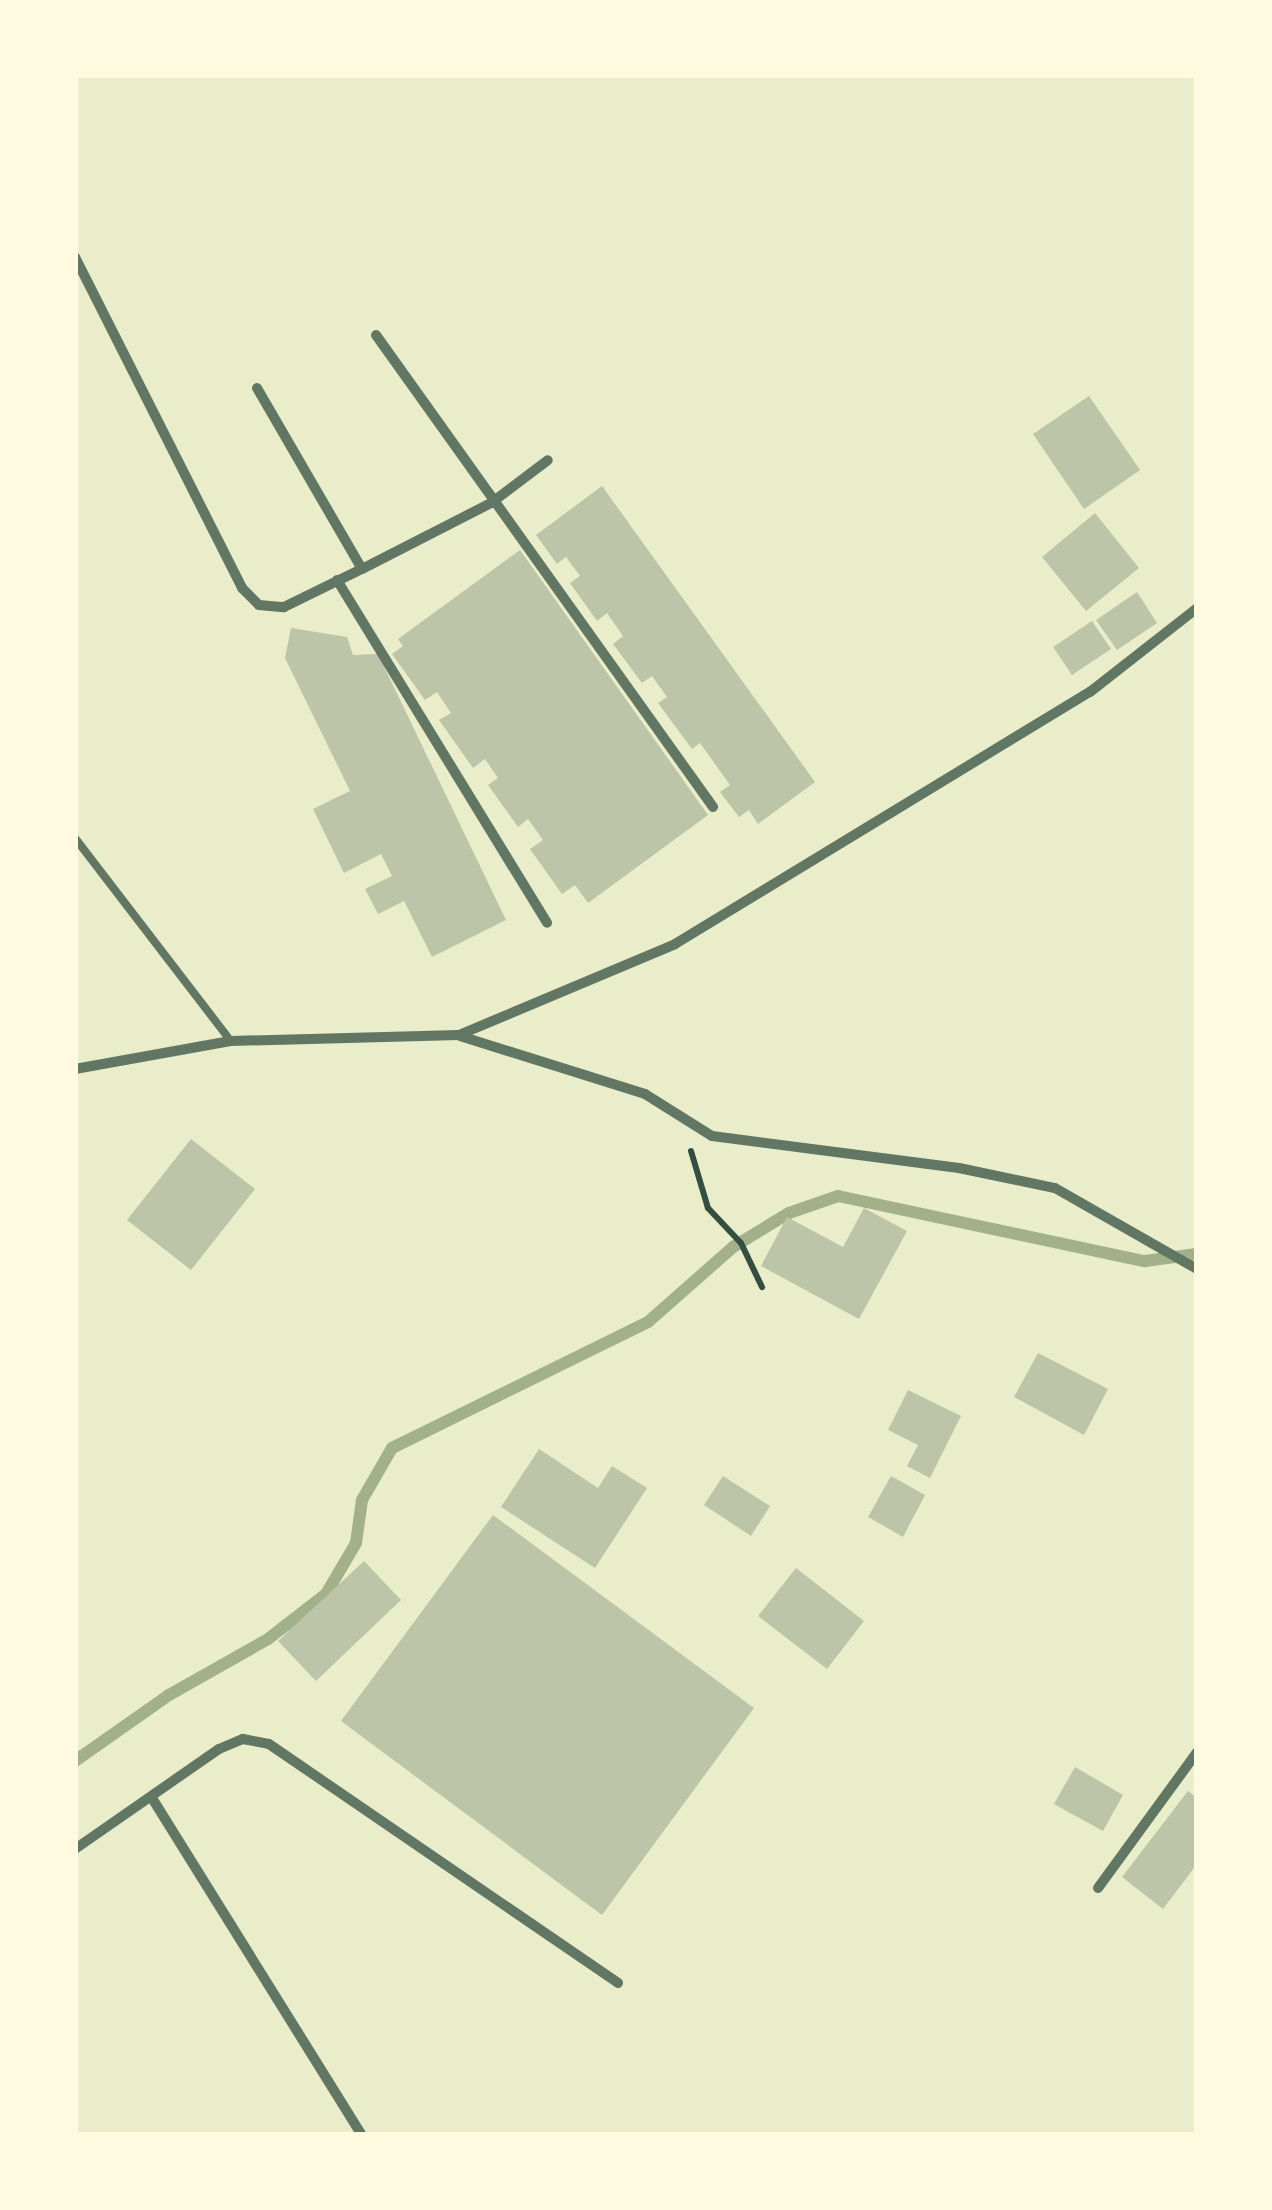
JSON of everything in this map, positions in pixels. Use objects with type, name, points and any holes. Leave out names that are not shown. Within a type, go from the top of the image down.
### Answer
[{"type":"street","points":[[75,256],[242,588],[259,604],[284,607],[362,570],[491,503],[548,460]]},
{"type":"street","points":[[376,335],[491,503],[713,807]]},
{"type":"street","points":[[258,388],[362,570]]},
{"type":"street","points":[[338,580],[546,923]]},
{"type":"street","points":[[459,1035],[675,944],[1090,692],[1197,608]]},
{"type":"street","points":[[75,1069],[231,1041],[459,1035],[646,1094],[712,1136],[960,1168],[1055,1188],[1197,1269]]},
{"type":"street","points":[[75,1849],[219,1749],[243,1740],[269,1744],[618,1983]]},
{"type":"street","points":[[1098,1888],[1197,1752]]},
{"type":"street","points":[[152,1798],[362,2135]]},
{"type":"lane","points":[[75,838],[231,1041]]},
{"type":"path","points":[[680,1116],[708,1208],[741,1242],[762,1287]]},
{"type":"building","points":[[1089,396],[1140,470],[1084,509],[1033,434]]},
{"type":"building","points":[[602,486],[815,782],[758,824],[749,810],[739,817],[720,792],[730,785],[700,743],[692,749],[658,703],[667,697],[652,676],[642,683],[613,644],[623,636],[607,613],[597,621],[570,583],[580,576],[566,557],[557,564],[536,535]]},
{"type":"building","points":[[1095,513],[1139,568],[1086,611],[1042,557]]},
{"type":"building","points":[[520,550],[708,815],[588,903],[575,885],[562,894],[530,849],[543,840],[528,819],[518,827],[488,785],[498,778],[485,759],[473,768],[439,720],[451,713],[437,692],[425,700],[392,654],[403,646],[398,639]]},
{"type":"building","points":[[1137,592],[1157,623],[1117,650],[1096,620]]},
{"type":"building","points":[[1092,621],[1111,649],[1072,675],[1053,647]]},
{"type":"building","points":[[291,628],[347,637],[353,655],[378,654],[506,920],[432,957],[404,901],[378,914],[365,889],[392,876],[381,854],[344,873],[313,809],[350,791],[285,658]]},
{"type":"building","points":[[191,1139],[255,1189],[191,1270],[127,1220]]},
{"type":"building","points":[[864,1208],[907,1231],[859,1319],[761,1266],[787,1217],[843,1247]]},
{"type":"building","points":[[1038,1353],[1108,1389],[1084,1435],[1014,1397]]},
{"type":"building","points":[[908,1390],[961,1416],[930,1478],[907,1466],[918,1445],[888,1430]]},
{"type":"building","points":[[539,1449],[598,1488],[612,1466],[647,1488],[595,1568],[501,1507]]},
{"type":"building","points":[[723,1476],[770,1506],[751,1536],[704,1505]]},
{"type":"building","points":[[891,1476],[925,1495],[903,1537],[868,1517]]},
{"type":"building","points":[[493,1515],[754,1708],[602,1915],[341,1721]]},
{"type":"building","points":[[364,1561],[401,1600],[316,1681],[278,1641]]},
{"type":"building","points":[[796,1568],[864,1621],[827,1669],[758,1616]]},
{"type":"building","points":[[1075,1767],[1123,1795],[1103,1831],[1054,1804]]},
{"type":"building","points":[[1188,1791],[1197,1798],[1197,1864],[1163,1909],[1122,1877]]},
{"type":"waterway","points":[[75,1761],[169,1695],[268,1639],[326,1594],[356,1543],[362,1500],[392,1448],[648,1322],[733,1247],[789,1213],[838,1196],[1145,1261],[1197,1254]]}]
